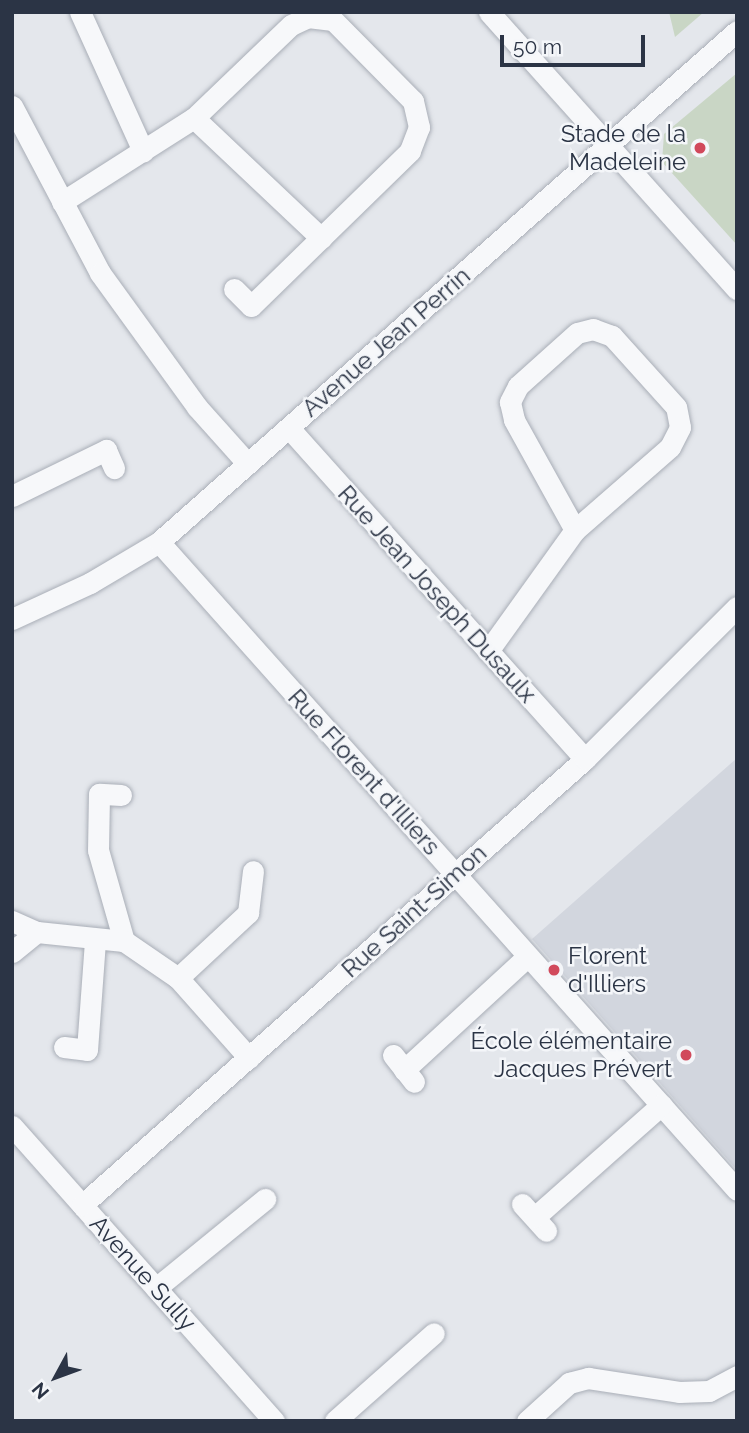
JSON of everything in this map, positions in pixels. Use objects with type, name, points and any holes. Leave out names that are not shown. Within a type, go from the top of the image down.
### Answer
[{"type":"street","points":[[80,12],[143,151]]},
{"type":"street","points":[[489,12],[737,289]]},
{"type":"street","points":[[62,202],[194,118],[290,25],[308,17],[333,20],[412,101],[419,127],[410,151],[251,306],[234,289]]},
{"type":"street","name":"Avenue Jean Perrin","points":[[12,619],[90,583],[159,542],[737,31]]},
{"type":"street","points":[[12,106],[100,273],[139,330],[247,464]]},
{"type":"street","points":[[194,118],[321,238]]},
{"type":"street","points":[[488,651],[575,530],[670,447],[680,426],[676,407],[611,336],[593,329],[576,333],[517,386],[510,402],[513,420],[575,530]]},
{"type":"street","name":"Rue Jean Joseph Dusaulx","points":[[289,428],[585,759]]},
{"type":"street","points":[[12,496],[106,450],[114,468]]},
{"type":"street","name":"Rue Florent d'Illiers","points":[[159,542],[737,1190]]},
{"type":"street","name":"Rue Saint-Simon","points":[[82,1205],[585,759],[737,607]]},
{"type":"street","points":[[121,795],[99,794],[97,850],[124,941]]},
{"type":"street","points":[[178,978],[248,913],[253,871]]},
{"type":"street","points":[[12,921],[37,932],[95,942],[124,941],[178,978],[249,1058]]},
{"type":"street","points":[[12,952],[37,932]]},
{"type":"street","points":[[64,1047],[87,1050],[95,942]]},
{"type":"street","points":[[404,1069],[528,956]]},
{"type":"street","points":[[534,1217],[661,1105]]},
{"type":"street","name":"Avenue Sully","points":[[12,1126],[274,1421]]},
{"type":"street","points":[[156,1287],[265,1199]]},
{"type":"street","points":[[335,1421],[433,1333]]},
{"type":"street","points":[[527,1421],[569,1383],[588,1378],[679,1392],[709,1391],[737,1376]]},
{"type":"shaded area","name":"École élémentaire Jacques Prévert","points":[[737,758],[737,1170],[532,939]]},
{"type":"green space","points":[[669,12],[704,12],[675,37]]},
{"type":"green space","name":"Stade de la Madeleine","points":[[737,73],[737,245],[662,162],[664,134]]},
{"type":"place","name":"Stade de la Madeleine","points":[[700,148]]},
{"type":"place","name":"Florent d'Illiers","points":[[554,970]]},
{"type":"place","name":"École élémentaire Jacques Prévert","points":[[686,1055]]}]
